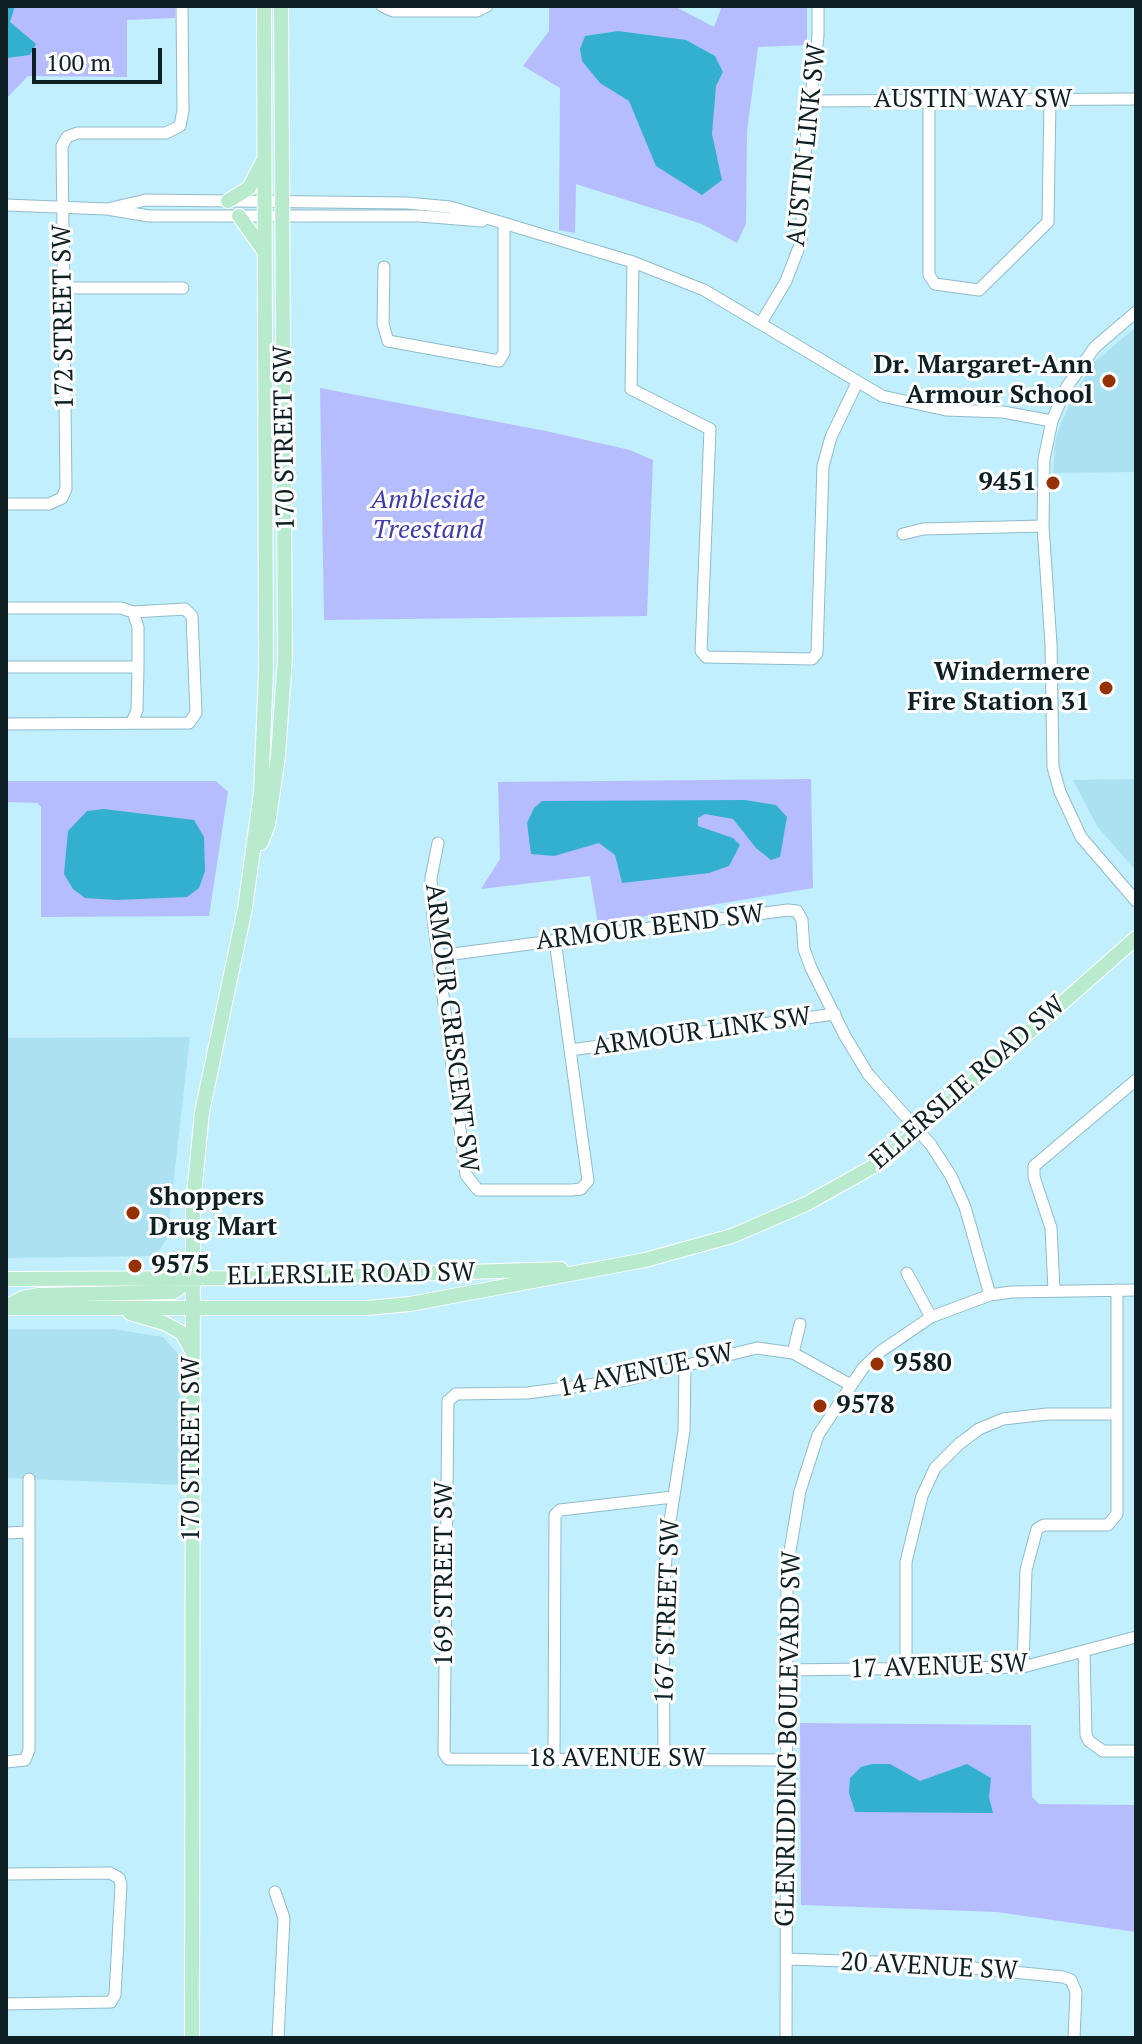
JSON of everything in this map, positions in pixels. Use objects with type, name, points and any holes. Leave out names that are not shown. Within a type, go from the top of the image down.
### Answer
[{"type":"main road","name":"170 STREET SW","points":[[192,2038],[192,1278],[200,1125],[253,866],[266,671],[264,6]]},
{"type":"main road","name":"170 STREET SW","points":[[253,866],[268,825],[278,755],[285,658],[281,6]]},
{"type":"main road","points":[[228,201],[249,188],[265,157]]},
{"type":"main road","points":[[239,216],[265,252]]},
{"type":"main road","name":"ELLERSLIE ROAD SW","points":[[110,1308],[410,1304],[689,1250],[766,1223],[843,1186],[919,1133],[1136,938]]},
{"type":"main road","name":"ELLERSLIE ROAD SW","points":[[6,1279],[390,1275],[606,1267]]},
{"type":"main road","points":[[193,1308],[205,1289],[213,1285],[363,1283],[390,1275]]},
{"type":"main road","points":[[6,1308],[23,1298],[39,1295],[174,1292],[192,1278]]},
{"type":"main road","points":[[6,1308],[110,1308],[157,1320],[182,1333],[192,1357]]},
{"type":"street","name":"172 STREET SW","points":[[6,504],[49,504],[62,498],[66,489],[66,288],[61,151],[67,137],[77,133],[166,133],[180,126],[183,110],[182,6]]},
{"type":"street","points":[[382,6],[393,11],[477,11],[487,6]]},
{"type":"street","name":"AUSTIN LINK SW","points":[[761,323],[786,281],[801,242],[818,6]]},
{"type":"street","name":"AUSTIN WAY SW","points":[[810,101],[1136,99]]},
{"type":"street","points":[[929,100],[929,275],[935,284],[979,290],[1048,222],[1050,100]]},
{"type":"street","points":[[107,209],[146,200],[428,204],[467,211],[633,262],[704,290],[882,396],[914,405],[1003,412],[1052,421]]},
{"type":"street","points":[[6,205],[107,209],[149,216],[420,216],[499,223]]},
{"type":"street","points":[[384,267],[383,324],[388,341],[499,361],[504,353],[499,223]]},
{"type":"street","points":[[633,262],[631,389],[710,429],[701,651],[706,657],[812,659],[817,653],[823,466],[831,437],[857,383]]},
{"type":"street","points":[[66,288],[183,288]]},
{"type":"street","points":[[1136,312],[1095,347],[1074,373],[1052,421],[1044,459],[1043,526],[1051,644],[1053,767],[1081,837],[1136,901]]},
{"type":"street","points":[[903,534],[923,529],[1043,526]]},
{"type":"street","points":[[6,608],[121,608],[133,612],[177,609],[190,612],[193,622],[196,713],[184,726],[145,726],[132,722],[6,724]]},
{"type":"street","points":[[132,722],[137,710],[138,667],[138,627],[133,612]]},
{"type":"street","points":[[6,667],[138,667]]},
{"type":"street","name":"ARMOUR CRESCENT SW","points":[[438,843],[431,878],[466,1175],[471,1185],[487,1191],[572,1190],[581,1189],[588,1181],[555,940]]},
{"type":"street","name":"ARMOUR BEND SW","points":[[438,956],[797,911],[802,920],[804,949],[811,968],[868,1074],[951,1176],[965,1207],[990,1295]]},
{"type":"street","name":"ARMOUR LINK SW","points":[[570,1050],[835,1014]]},
{"type":"street","points":[[1054,1290],[1051,1228],[1033,1171],[1037,1162],[1135,1084]]},
{"type":"street","points":[[907,1273],[931,1317]]},
{"type":"street","name":"GLENRIDDING BOULEVARD SW","points":[[786,2038],[787,1569],[800,1491],[818,1435],[849,1384],[881,1351],[931,1317],[990,1295],[1054,1290],[1136,1290]]},
{"type":"street","points":[[1023,1667],[1024,1594],[1032,1538],[1044,1525],[1113,1523],[1117,1509],[1117,1290]]},
{"type":"street","points":[[793,1353],[800,1324]]},
{"type":"street","name":"14 AVENUE SW","points":[[450,1396],[569,1389],[757,1348],[793,1353],[849,1384]]},
{"type":"street","name":"167 STREET SW","points":[[664,1760],[663,1594],[673,1497],[684,1431],[685,1366]]},
{"type":"street","name":"169 STREET SW","points":[[446,1756],[446,1448],[450,1396]]},
{"type":"street","points":[[906,1671],[906,1562],[922,1496],[943,1460],[979,1429],[1003,1419],[1047,1414],[1117,1414]]},
{"type":"street","points":[[6,1762],[25,1760],[29,1750],[29,1479]]},
{"type":"street","points":[[554,1759],[555,1515],[560,1510],[673,1497]]},
{"type":"street","points":[[6,1533],[29,1532]]},
{"type":"street","name":"17 AVENUE SW","points":[[786,1670],[906,1671],[1023,1667],[1136,1637]]},
{"type":"street","points":[[1084,1651],[1086,1735],[1093,1747],[1136,1751]]},
{"type":"street","name":"18 AVENUE SW","points":[[446,1756],[786,1760]]},
{"type":"street","points":[[6,1874],[110,1873],[119,1878],[121,1885],[113,1999],[102,2004],[6,2004]]},
{"type":"street","points":[[275,1892],[284,1918],[278,2038]]},
{"type":"street","name":"20 AVENUE SW","points":[[786,1959],[971,1967],[1071,1980],[1076,1992],[1074,2038]]},
{"type":"shaded area","points":[[6,6],[15,6],[10,22],[36,44],[30,55],[6,58]]},
{"type":"shaded area","points":[[618,31],[686,40],[715,56],[723,72],[716,86],[712,134],[722,180],[702,195],[656,166],[629,101],[600,83],[582,61],[580,49],[585,36]]},
{"type":"shaded area","name":"Dr. Margaret-Ann Armour School","points":[[1136,327],[1136,472],[1053,473],[1056,436],[1071,400],[1094,362]]},
{"type":"shaded area","points":[[1136,779],[1136,871],[1097,826],[1073,780]]},
{"type":"shaded area","points":[[745,800],[776,805],[787,817],[780,857],[771,860],[756,848],[733,819],[705,814],[698,818],[698,826],[733,838],[740,845],[729,866],[709,873],[622,883],[615,855],[599,843],[554,856],[531,854],[527,823],[534,808],[542,801]]},
{"type":"shaded area","points":[[104,809],[194,820],[204,837],[205,871],[199,888],[187,897],[117,900],[85,898],[73,889],[64,874],[68,831],[87,811]]},
{"type":"shaded area","points":[[190,1037],[167,1239],[155,1256],[6,1258],[6,1038]]},
{"type":"shaded area","points":[[6,1329],[113,1329],[163,1337],[179,1355],[182,1485],[6,1478]]},
{"type":"shaded area","points":[[890,1764],[920,1781],[967,1764],[991,1778],[989,1797],[993,1813],[855,1812],[849,1793],[850,1778],[861,1767]]},
{"type":"green space","points":[[6,6],[175,6],[175,18],[127,20],[127,77],[28,76],[6,99]]},
{"type":"green space","points":[[549,6],[674,6],[714,27],[722,6],[807,6],[807,45],[758,47],[747,132],[746,224],[737,243],[702,224],[576,184],[575,233],[559,230],[560,88],[523,66],[549,31]]},
{"type":"green space","name":"Ambleside Treestand","points":[[320,388],[546,431],[630,450],[653,460],[647,616],[324,620]]},
{"type":"green space","points":[[811,779],[813,888],[598,924],[590,876],[481,889],[500,859],[498,782]]},
{"type":"green space","points":[[6,781],[216,781],[228,792],[209,916],[41,917],[41,807],[37,803],[6,802]]},
{"type":"green space","points":[[800,1723],[1031,1725],[1032,1797],[1039,1804],[1136,1805],[1136,1932],[997,1912],[801,1905]]},
{"type":"place","name":"Dr. Margaret-Ann Armour School","points":[[1109,381]]},
{"type":"place","name":"9451","points":[[1053,483]]},
{"type":"place","name":"Windermere Fire Station 31","points":[[1106,688]]},
{"type":"place","name":"Shoppers Drug Mart","points":[[133,1213]]},
{"type":"place","name":"9575","points":[[135,1266]]},
{"type":"place","name":"9580","points":[[877,1364]]},
{"type":"place","name":"9578","points":[[820,1406]]}]
